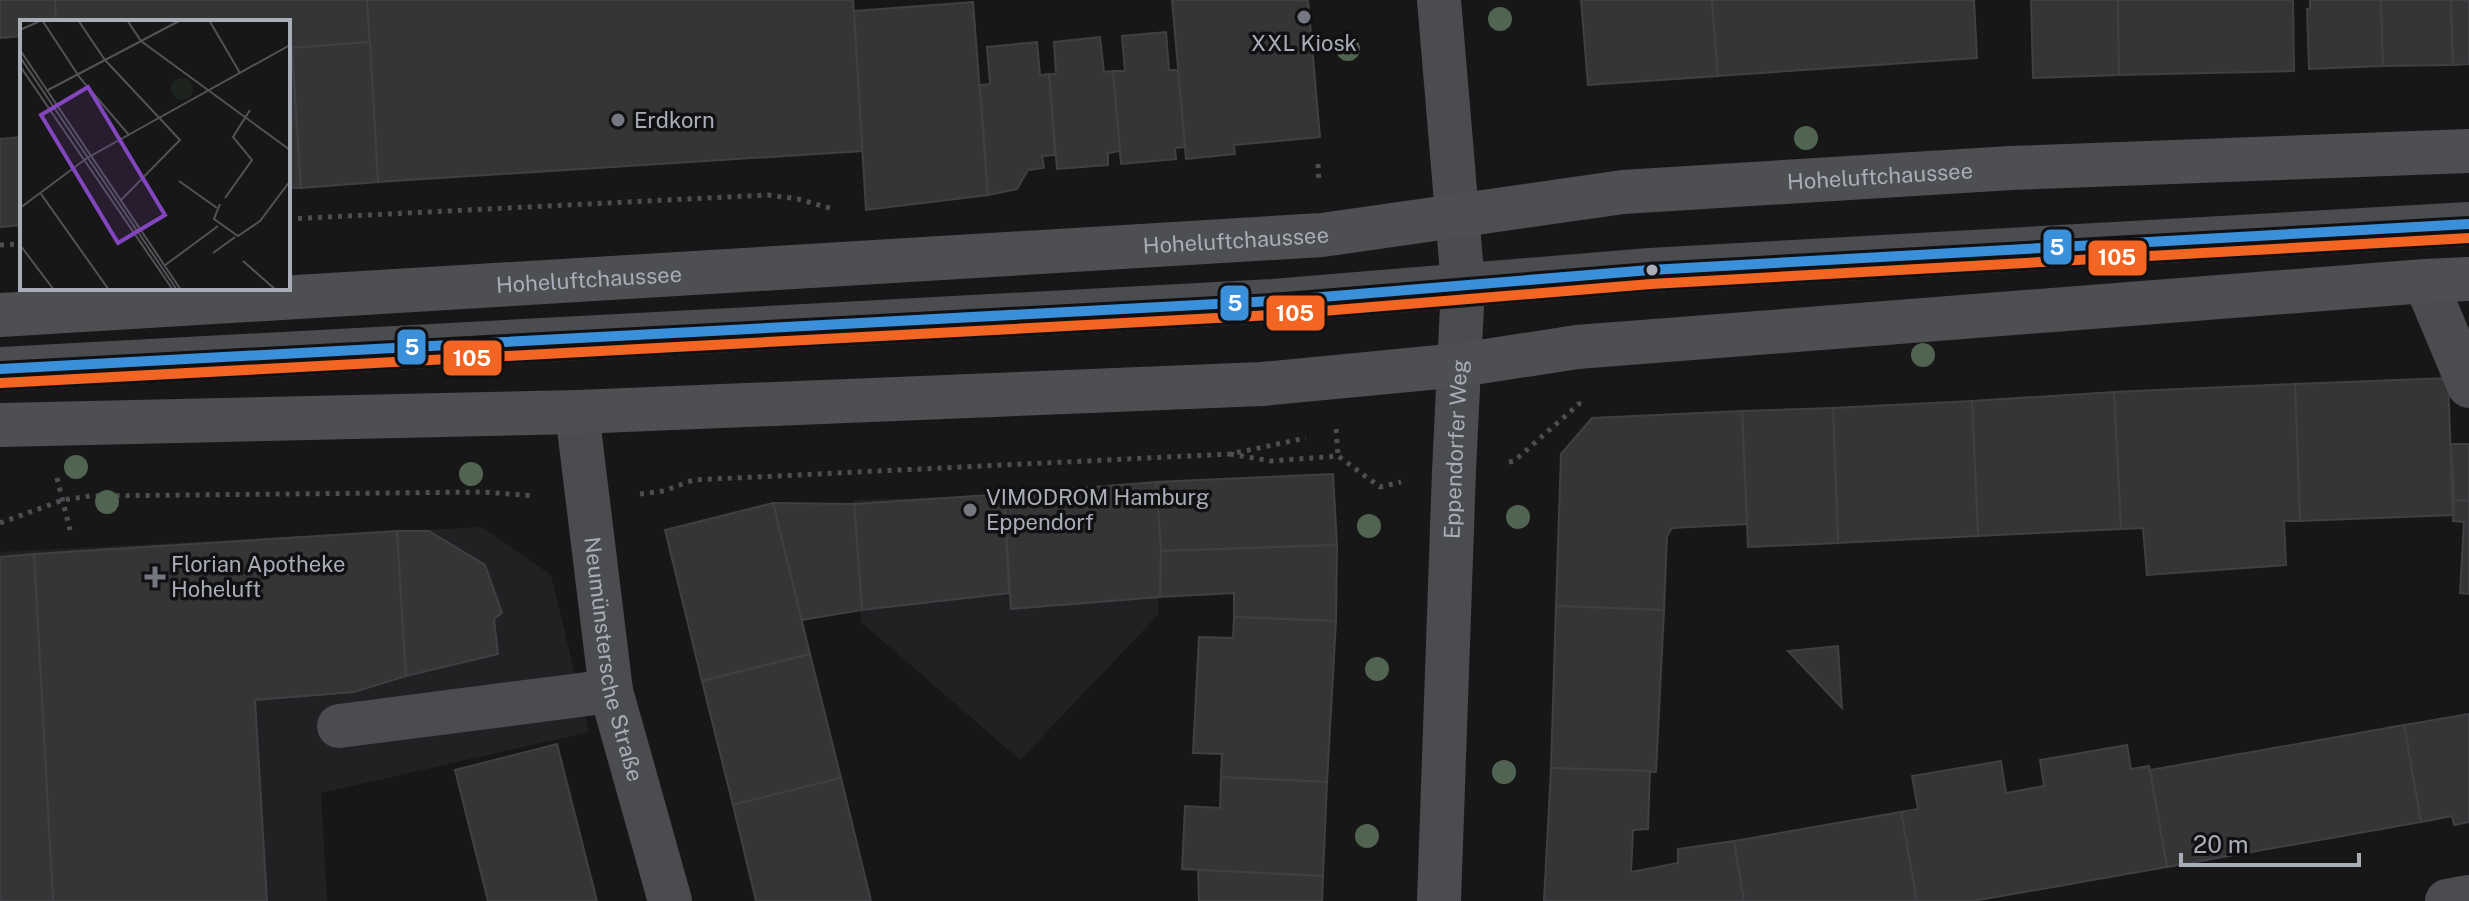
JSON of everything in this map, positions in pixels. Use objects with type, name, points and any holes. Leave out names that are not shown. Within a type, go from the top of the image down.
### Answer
[{"type":"main road","name":"Hoheluftchaussee","points":[[0,315],[1322,235],[1623,192],[2011,168],[2469,151]]},
{"type":"main road","points":[[0,425],[577,412],[1262,384],[1460,365],[1577,347],[2469,279]]},
{"type":"street","name":"Eppendorfer Weg","points":[[1439,0],[1463,285],[1439,901]]},
{"type":"street","points":[[0,369],[1257,302],[1665,269],[2469,224]]},
{"type":"street","points":[[2425,281],[2469,386]]},
{"type":"street","name":"Neumünstersche Straße","points":[[577,412],[611,691],[670,901]]},
{"type":"street","points":[[339,726],[611,691]]},
{"type":"street","points":[[2447,901],[2469,897]]},
{"type":"path","points":[[290,219],[768,195],[826,206],[839,212]]},
{"type":"path","points":[[0,245],[20,244]]},
{"type":"path","points":[[632,495],[664,491],[693,480],[1230,454]]},
{"type":"path","points":[[54,465],[70,530]]},
{"type":"path","points":[[0,523],[63,500],[90,496],[482,492],[541,496]]},
{"type":"shaded area","points":[[1158,491],[1158,615],[1020,760],[861,622],[853,500]]},
{"type":"shaded area","points":[[482,527],[551,575],[589,732],[321,793],[327,901],[0,901],[0,552]]},
{"type":"building","points":[[0,0],[55,0],[56,20],[20,20],[20,36],[0,38]]},
{"type":"building","points":[[55,0],[367,0],[370,42],[292,48],[301,188],[290,188],[290,20],[56,20]]},
{"type":"building","points":[[367,0],[853,0],[863,151],[378,182]]},
{"type":"building","points":[[1172,0],[1308,0],[1320,137],[1234,145],[1235,154],[1186,159]]},
{"type":"building","points":[[1581,0],[1712,0],[1718,76],[1588,85]]},
{"type":"building","points":[[1712,0],[1974,0],[1977,58],[1718,76]]},
{"type":"building","points":[[2031,0],[2118,0],[2119,75],[2033,78]]},
{"type":"building","points":[[2118,0],[2293,0],[2294,71],[2119,75]]},
{"type":"building","points":[[2310,0],[2381,0],[2383,66],[2309,69],[2307,9],[2310,9]]},
{"type":"building","points":[[2381,0],[2451,0],[2453,65],[2383,66]]},
{"type":"building","points":[[2451,0],[2469,0],[2469,64],[2453,65]]},
{"type":"building","points":[[973,2],[988,195],[866,210],[854,11]]},
{"type":"building","points":[[1166,32],[1169,70],[1178,70],[1185,147],[1175,148],[1176,159],[1121,164],[1113,71],[1125,71],[1122,36]]},
{"type":"building","points":[[1100,37],[1104,72],[1113,71],[1120,151],[1108,153],[1108,165],[1057,169],[1049,74],[1056,74],[1054,42]]},
{"type":"building","points":[[370,42],[378,182],[301,188],[292,48]]},
{"type":"building","points":[[1037,42],[1040,75],[1049,74],[1055,155],[1042,156],[1044,168],[1028,170],[1017,189],[988,195],[980,85],[990,84],[987,47]]},
{"type":"building","points":[[20,137],[20,225],[0,227],[0,139]]},
{"type":"building","points":[[2448,378],[2453,515],[2300,521],[2295,384]]},
{"type":"building","points":[[2295,384],[2300,521],[2284,521],[2286,565],[2147,575],[2143,528],[2121,529],[2114,392]]},
{"type":"building","points":[[2114,392],[2121,529],[1978,536],[1972,401]]},
{"type":"building","points":[[1972,401],[1978,536],[1838,543],[1833,408]]},
{"type":"building","points":[[1833,408],[1838,543],[1748,547],[1742,411]]},
{"type":"building","points":[[1742,411],[1747,524],[1672,528],[1667,536],[1664,610],[1556,606],[1561,454],[1592,418]]},
{"type":"building","points":[[2451,444],[2469,444],[2469,501],[2454,500]]},
{"type":"building","points":[[1333,474],[1337,545],[1161,551],[1156,482]]},
{"type":"building","points":[[1156,482],[1161,551],[1160,597],[1011,609],[1004,494]]},
{"type":"building","points":[[1004,494],[1009,593],[862,610],[854,504]]},
{"type":"building","points":[[2454,500],[2469,501],[2469,594],[2460,593],[2464,522],[2453,521]]},
{"type":"building","points":[[773,503],[854,504],[862,610],[801,620]]},
{"type":"building","points":[[773,503],[810,654],[702,681],[665,530]]},
{"type":"building","points":[[397,531],[406,676],[354,692],[255,700],[267,901],[53,901],[34,554]]},
{"type":"building","points":[[397,531],[429,531],[485,565],[502,613],[494,619],[498,654],[406,676]]},
{"type":"building","points":[[1337,545],[1336,621],[1234,617],[1234,593],[1160,597],[1161,551]]},
{"type":"building","points":[[34,554],[53,901],[0,901],[0,557]]},
{"type":"building","points":[[1556,606],[1664,610],[1656,772],[1551,768]]},
{"type":"building","points":[[1234,617],[1336,621],[1327,782],[1221,777],[1222,754],[1193,753],[1199,637],[1233,638]]},
{"type":"building","points":[[1838,646],[1842,708],[1788,651]]},
{"type":"building","points":[[810,654],[841,778],[733,805],[702,681]]},
{"type":"building","points":[[2469,714],[2469,822],[2454,825],[2452,816],[2421,822],[2404,725]]},
{"type":"building","points":[[2404,725],[2421,822],[2167,867],[2150,770]]},
{"type":"building","points":[[557,744],[597,901],[488,901],[455,770]]},
{"type":"building","points":[[2127,745],[2131,769],[2149,766],[2167,867],[1973,901],[1917,901],[1901,812],[1918,809],[1912,776],[2001,761],[2006,793],[2044,786],[2040,760]]},
{"type":"building","points":[[1551,768],[1650,771],[1648,829],[1633,830],[1631,872],[1678,863],[1678,849],[1734,841],[1744,901],[1544,901]]},
{"type":"building","points":[[1221,777],[1327,782],[1323,876],[1182,869],[1185,806],[1220,808]]},
{"type":"building","points":[[841,778],[871,901],[756,901],[733,805]]},
{"type":"building","points":[[1901,812],[1917,901],[1744,901],[1734,841]]},
{"type":"building","points":[[1198,870],[1323,876],[1322,901],[1199,901]]},
{"type":"transit line","name":"5","points":[[0,369],[1273,301],[1650,270],[2469,224]]},
{"type":"transit line","name":"105","points":[[1,383],[1274,315],[1651,284],[2469,238]]},
{"type":"place","name":"XXL Kiosk","points":[[1304,17]]},
{"type":"place","name":"Erdkorn","points":[[618,120]]},
{"type":"place","name":"VIMODROM Hamburg Eppendorf","points":[[970,510]]},
{"type":"place","name":"Florian Apotheke Hoheluft","points":[[155,577]]}]
